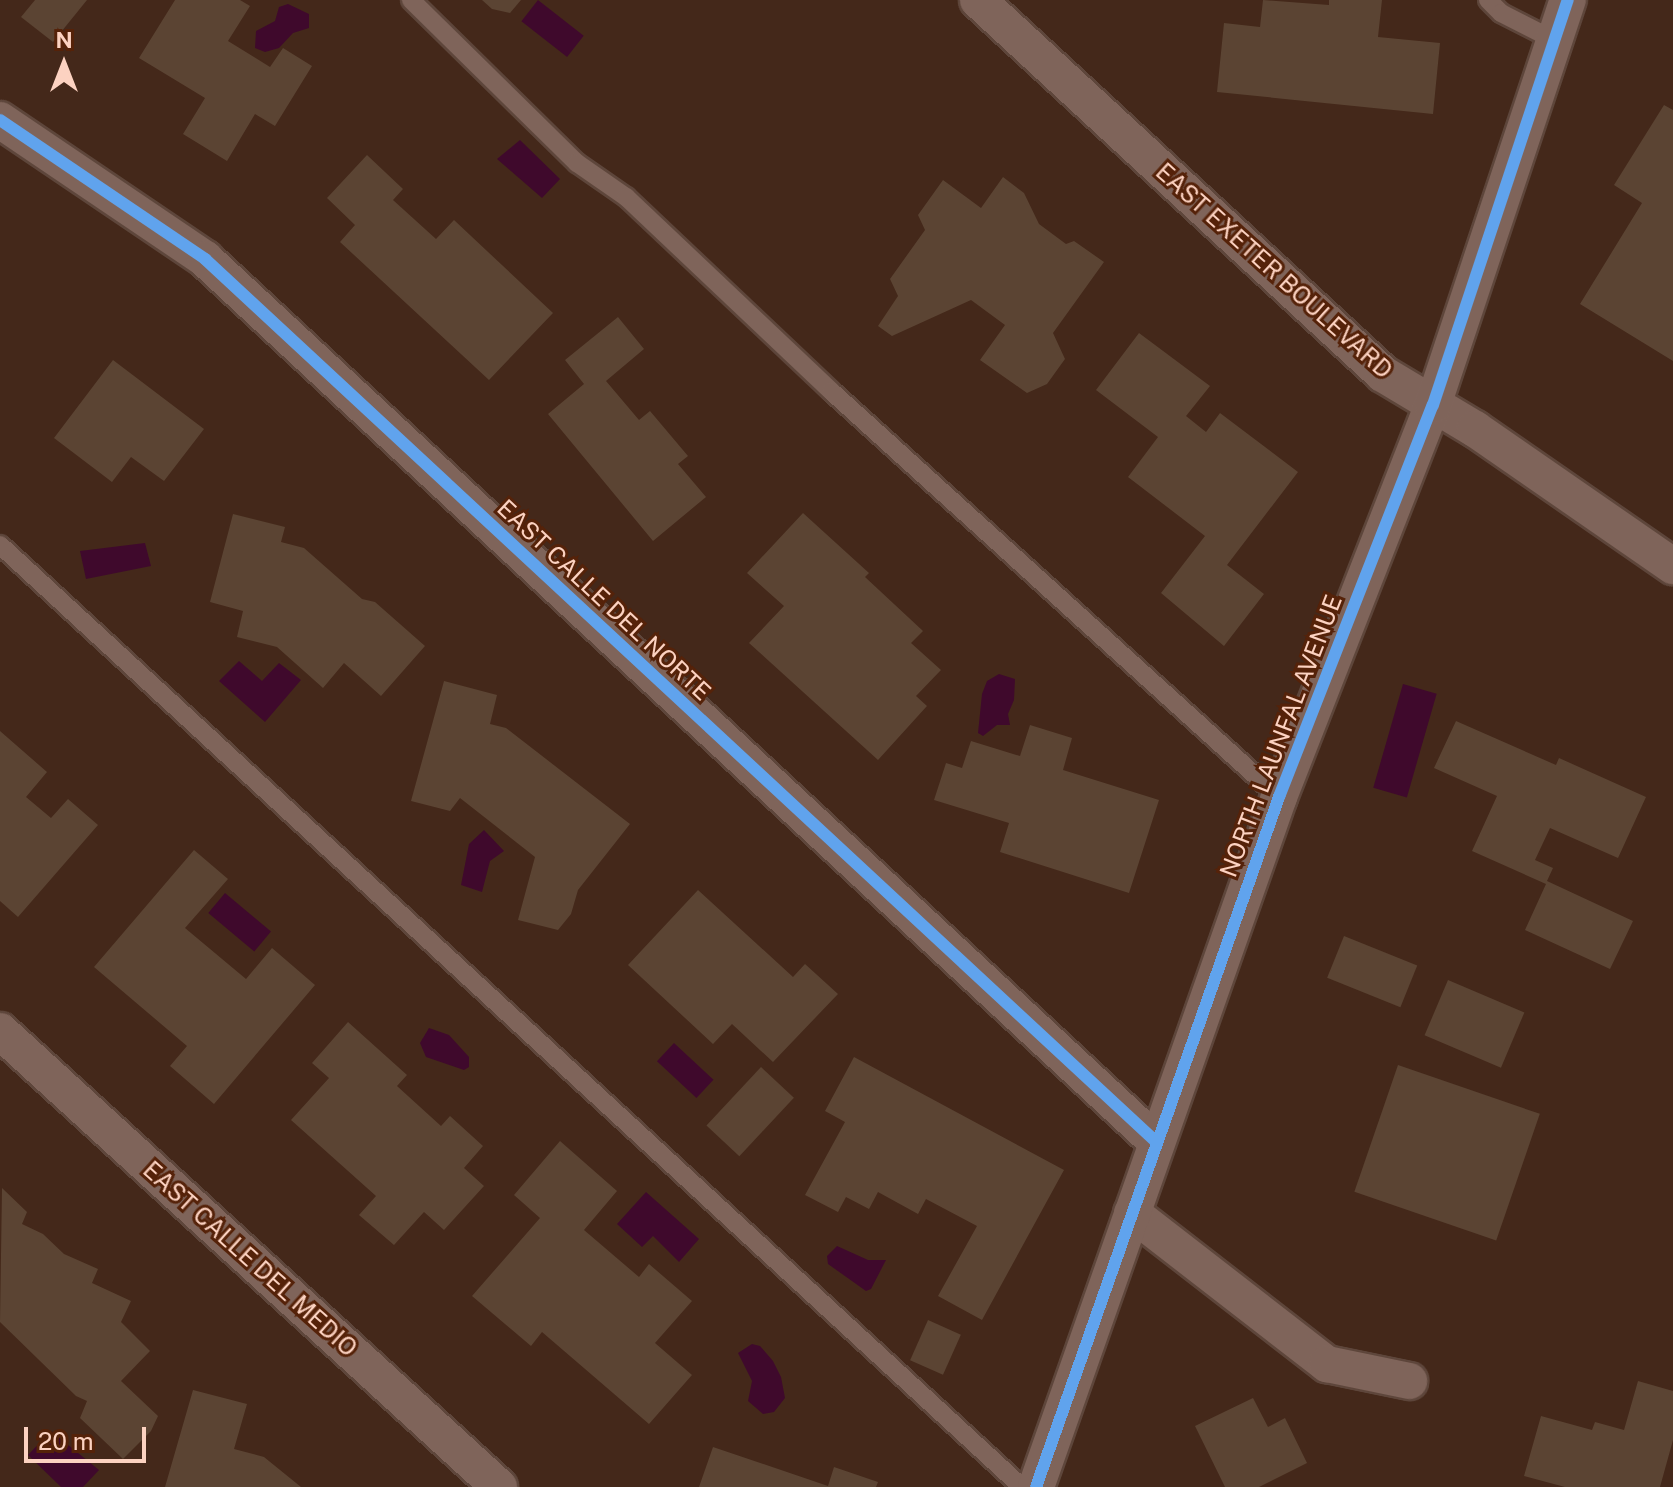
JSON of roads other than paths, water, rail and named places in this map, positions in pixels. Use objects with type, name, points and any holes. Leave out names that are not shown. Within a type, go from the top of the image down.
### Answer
[{"type":"street","name":"EAST EXETER BOULEVARD","points":[[978,0],[1383,374],[1673,566]]},
{"type":"street","name":"NORTH LAUNFAL AVENUE","points":[[1036,1487],[1155,1141],[1279,797],[1433,405],[1568,0]]},
{"type":"street","name":"EAST CALLE DEL NORTE","points":[[0,120],[205,259],[1155,1141]]},
{"type":"street","name":"EAST CALLE DEL MEDIO","points":[[0,1031],[499,1487]]},
{"type":"street","points":[[1132,1213],[1327,1364],[1409,1381]]},
{"type":"lane","points":[[411,0],[577,163],[626,197],[831,391],[1279,797]]},
{"type":"lane","points":[[1488,0],[1501,13],[1554,40]]},
{"type":"lane","points":[[0,545],[1022,1487]]}]
